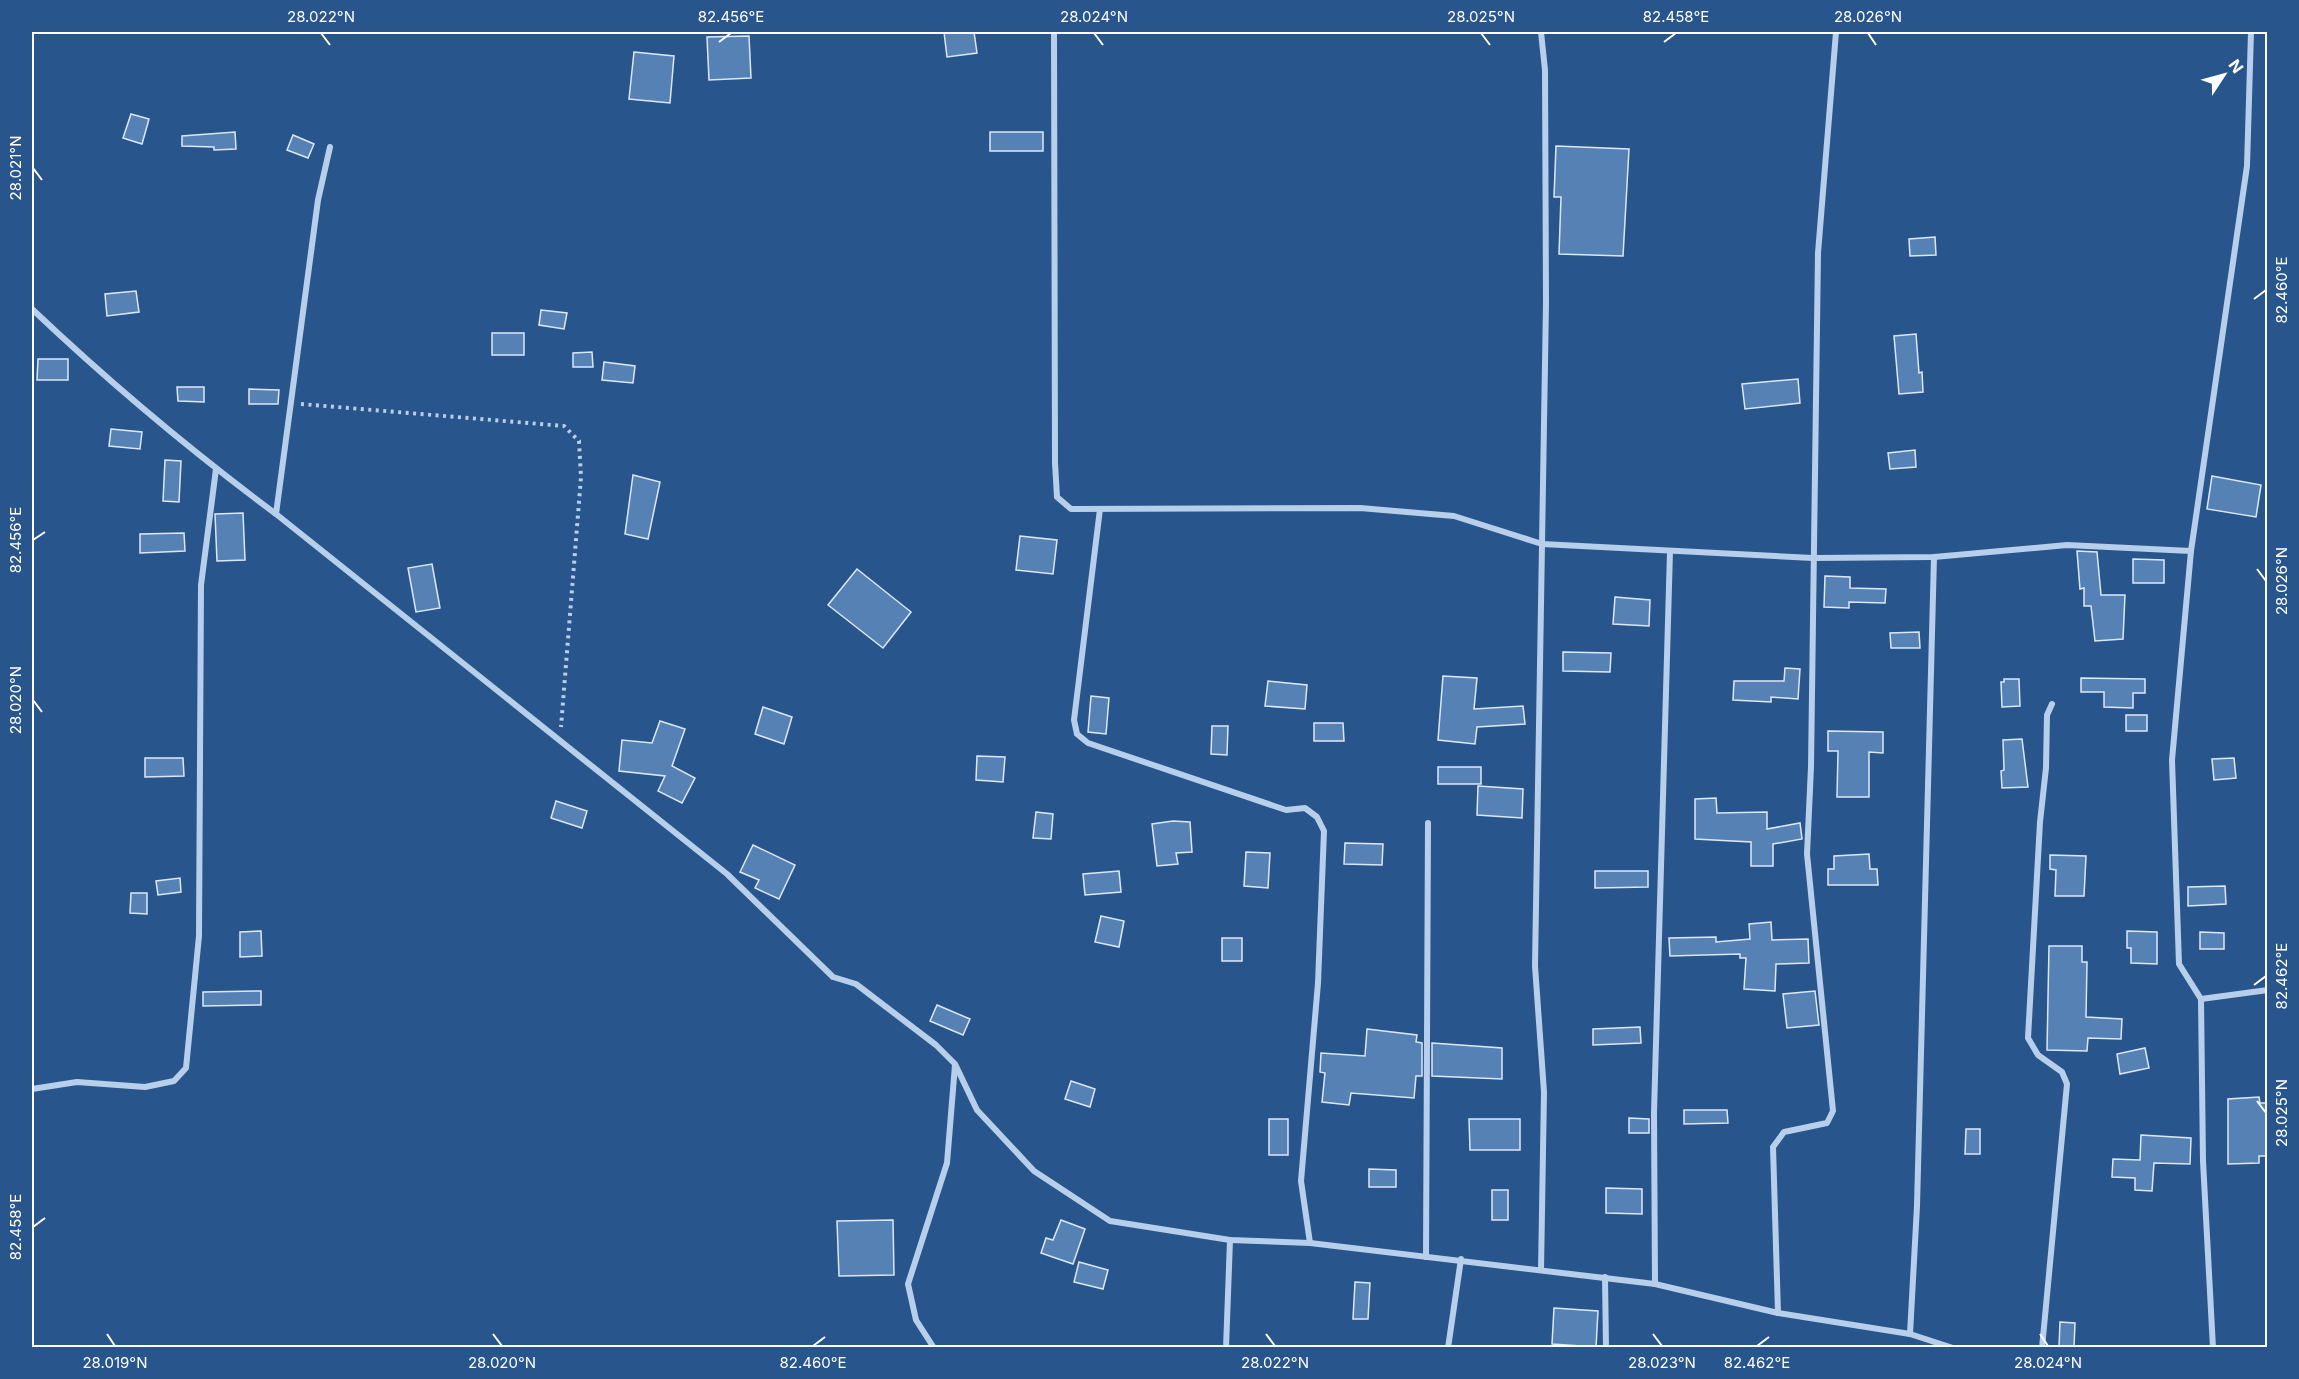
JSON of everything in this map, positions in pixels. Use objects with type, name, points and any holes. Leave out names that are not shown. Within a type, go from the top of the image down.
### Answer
[{"type":"street","points":[[1053,32],[1057,497],[1071,509],[1383,510],[1454,516],[1542,544],[1813,558],[1934,557],[2067,545],[2191,551]]},
{"type":"street","points":[[1541,32],[1545,70],[1546,292],[1535,966],[1544,1092],[1541,1270]]},
{"type":"street","points":[[1778,1313],[1773,1147],[1784,1131],[1827,1123],[1833,1111],[1807,854],[1811,767],[1818,253],[1836,32]]},
{"type":"street","points":[[2213,1347],[2203,1161],[2201,999],[2180,964],[2172,760],[2191,551],[2247,166],[2251,32]]},
{"type":"street","points":[[276,514],[318,201],[330,147]]},
{"type":"street","points":[[32,309],[104,377],[216,469],[276,514],[727,874],[833,976],[856,984],[865,990],[936,1045],[956,1064],[977,1110],[1034,1171],[1110,1221],[1230,1240],[1310,1243],[1461,1259],[1655,1284],[1778,1313],[1910,1334],[1953,1347]]},
{"type":"street","points":[[32,1089],[77,1082],[145,1087],[174,1081],[186,1068],[199,936],[201,585],[216,469]]},
{"type":"street","points":[[1100,509],[1074,720],[1077,734],[1088,743],[1286,810],[1305,808],[1317,817],[1324,831],[1318,983],[1301,1181],[1310,1243]]},
{"type":"street","points":[[1655,1284],[1654,1113],[1670,551]]},
{"type":"street","points":[[1910,1334],[1917,1206],[1934,557]]},
{"type":"street","points":[[2042,1347],[2067,1084],[2062,1072],[2038,1055],[2028,1038],[2040,822],[2046,768],[2048,715],[2052,704]]},
{"type":"street","points":[[1426,1257],[1428,823]]},
{"type":"street","points":[[2201,999],[2268,990]]},
{"type":"street","points":[[934,1347],[916,1320],[908,1284],[947,1163],[956,1064]]},
{"type":"street","points":[[1226,1347],[1230,1240]]},
{"type":"street","points":[[1448,1347],[1461,1259]]},
{"type":"street","points":[[1605,1277],[1606,1347]]},
{"type":"path","points":[[291,404],[564,426],[579,441],[581,477],[560,740]]},
{"type":"building","points":[[944,32],[974,32],[977,53],[947,57]]},
{"type":"building","points":[[749,36],[751,78],[709,80],[707,37]]},
{"type":"building","points":[[634,52],[674,56],[670,103],[629,99]]},
{"type":"building","points":[[131,114],[149,119],[142,144],[123,138]]},
{"type":"building","points":[[235,132],[236,149],[214,150],[214,147],[182,146],[182,136]]},
{"type":"building","points":[[990,132],[1043,132],[1043,151],[990,151]]},
{"type":"building","points":[[293,135],[314,144],[308,158],[287,150]]},
{"type":"building","points":[[1556,146],[1629,149],[1623,256],[1559,254],[1561,197],[1554,197]]},
{"type":"building","points":[[1935,237],[1936,255],[1910,256],[1909,239]]},
{"type":"building","points":[[136,291],[139,312],[107,316],[105,294]]},
{"type":"building","points":[[541,310],[567,313],[564,329],[539,325]]},
{"type":"building","points":[[492,333],[524,333],[524,355],[492,355]]},
{"type":"building","points":[[1916,334],[1923,392],[1899,394],[1894,336]]},
{"type":"building","points":[[592,352],[593,367],[573,367],[573,353]]},
{"type":"building","points":[[38,359],[68,359],[68,380],[37,380]]},
{"type":"building","points":[[604,362],[635,366],[633,383],[602,380]]},
{"type":"building","points":[[1798,379],[1800,403],[1745,409],[1742,384]]},
{"type":"building","points":[[177,387],[204,387],[204,402],[178,401]]},
{"type":"building","points":[[249,389],[279,390],[278,404],[249,404]]},
{"type":"building","points":[[111,429],[142,432],[140,449],[109,446]]},
{"type":"building","points":[[1915,450],[1916,467],[1890,469],[1888,453]]},
{"type":"building","points":[[165,460],[181,461],[179,502],[163,501]]},
{"type":"building","points":[[633,475],[660,482],[648,539],[625,534]]},
{"type":"building","points":[[2212,476],[2261,485],[2256,517],[2207,509]]},
{"type":"building","points":[[243,513],[245,560],[217,561],[215,514]]},
{"type":"building","points":[[184,533],[185,551],[140,553],[140,534]]},
{"type":"building","points":[[1020,536],[1057,540],[1053,574],[1016,570]]},
{"type":"building","points":[[2077,551],[2097,552],[2101,595],[2125,595],[2123,639],[2095,641],[2091,606],[2084,606],[2084,588],[2080,589]]},
{"type":"building","points":[[2133,559],[2164,560],[2164,583],[2133,583]]},
{"type":"building","points":[[432,564],[440,608],[416,612],[408,568]]},
{"type":"building","points":[[857,569],[911,612],[883,648],[828,605]]},
{"type":"building","points":[[1825,576],[1850,577],[1850,588],[1886,589],[1885,603],[1849,602],[1849,608],[1824,607]]},
{"type":"building","points":[[1615,597],[1650,600],[1649,626],[1613,624]]},
{"type":"building","points":[[1919,632],[1920,648],[1891,648],[1890,633]]},
{"type":"building","points":[[1563,652],[1611,653],[1610,672],[1563,671]]},
{"type":"building","points":[[1785,668],[1800,669],[1798,699],[1771,697],[1771,702],[1733,700],[1734,681],[1784,681]]},
{"type":"building","points":[[1443,676],[1477,678],[1474,709],[1523,706],[1525,724],[1477,727],[1475,744],[1438,740]]},
{"type":"building","points":[[2081,678],[2145,679],[2145,693],[2133,693],[2133,708],[2104,707],[2104,692],[2081,692]]},
{"type":"building","points":[[2004,679],[2019,679],[2020,706],[2002,707],[2001,682],[2004,682]]},
{"type":"building","points":[[1268,681],[1307,685],[1305,709],[1265,706]]},
{"type":"building","points":[[1091,696],[1109,698],[1106,734],[1088,732]]},
{"type":"building","points":[[763,707],[792,717],[784,744],[755,734]]},
{"type":"building","points":[[2126,715],[2147,715],[2147,731],[2126,731]]},
{"type":"building","points":[[660,721],[685,729],[672,766],[695,778],[682,803],[658,791],[665,776],[619,771],[622,740],[652,743]]},
{"type":"building","points":[[1314,723],[1343,723],[1344,741],[1314,741]]},
{"type":"building","points":[[1212,726],[1228,726],[1227,755],[1211,754]]},
{"type":"building","points":[[1828,731],[1883,732],[1883,753],[1869,752],[1869,797],[1837,797],[1838,751],[1828,751]]},
{"type":"building","points":[[2022,739],[2028,787],[2002,788],[2003,740]]},
{"type":"building","points":[[977,756],[1005,757],[1003,782],[976,780]]},
{"type":"building","points":[[145,758],[183,758],[184,776],[145,777]]},
{"type":"building","points":[[2234,758],[2236,778],[2214,780],[2212,759]]},
{"type":"building","points":[[1438,767],[1481,767],[1481,784],[1438,784]]},
{"type":"building","points":[[1478,786],[1523,789],[1522,818],[1477,815]]},
{"type":"building","points":[[1716,798],[1717,813],[1767,812],[1767,829],[1800,823],[1802,839],[1773,844],[1773,866],[1751,866],[1751,842],[1695,839],[1695,799]]},
{"type":"building","points":[[556,801],[587,811],[582,828],[551,818]]},
{"type":"building","points":[[1036,812],[1053,814],[1051,839],[1033,838]]},
{"type":"building","points":[[1173,821],[1190,822],[1192,852],[1176,853],[1178,864],[1157,866],[1152,824]]},
{"type":"building","points":[[1345,843],[1383,844],[1382,865],[1344,864]]},
{"type":"building","points":[[753,845],[795,865],[779,899],[755,888],[759,880],[740,872]]},
{"type":"building","points":[[1246,852],[1270,853],[1268,888],[1244,886]]},
{"type":"building","points":[[1869,854],[1870,869],[1877,869],[1878,885],[1828,885],[1828,869],[1834,869],[1834,856]]},
{"type":"building","points":[[2050,855],[2086,856],[2084,896],[2055,896],[2056,870],[2050,869]]},
{"type":"building","points":[[1119,871],[1121,892],[1085,895],[1083,874]]},
{"type":"building","points":[[1595,871],[1648,871],[1648,887],[1595,888]]},
{"type":"building","points":[[180,878],[181,892],[158,895],[156,881]]},
{"type":"building","points":[[2225,886],[2226,904],[2188,906],[2188,887]]},
{"type":"building","points":[[131,893],[147,893],[147,914],[130,913]]},
{"type":"building","points":[[1101,916],[1124,921],[1119,947],[1095,942]]},
{"type":"building","points":[[1771,922],[1772,940],[1808,939],[1809,963],[1776,964],[1775,991],[1744,989],[1746,958],[1740,958],[1740,954],[1670,956],[1669,938],[1716,937],[1716,942],[1750,939],[1749,924]]},
{"type":"building","points":[[261,931],[262,956],[240,957],[240,932]]},
{"type":"building","points":[[2127,931],[2157,932],[2157,964],[2131,963],[2131,948],[2127,948]]},
{"type":"building","points":[[2200,932],[2224,933],[2224,949],[2200,949]]},
{"type":"building","points":[[1222,938],[1242,938],[1242,961],[1222,961]]},
{"type":"building","points":[[2049,946],[2082,946],[2082,962],[2087,962],[2086,1017],[2122,1019],[2121,1039],[2088,1038],[2087,1051],[2047,1050]]},
{"type":"building","points":[[261,991],[261,1005],[203,1006],[203,992]]},
{"type":"building","points":[[1815,991],[1819,1025],[1787,1028],[1783,994]]},
{"type":"building","points":[[937,1005],[970,1019],[963,1035],[930,1021]]},
{"type":"building","points":[[1640,1027],[1641,1043],[1593,1045],[1593,1029]]},
{"type":"building","points":[[1367,1029],[1417,1035],[1416,1042],[1422,1043],[1422,1076],[1416,1076],[1414,1098],[1351,1093],[1349,1105],[1322,1102],[1325,1073],[1320,1072],[1321,1053],[1365,1056]]},
{"type":"building","points":[[1432,1043],[1502,1048],[1502,1079],[1432,1076]]},
{"type":"building","points":[[2145,1048],[2149,1068],[2120,1074],[2117,1054]]},
{"type":"building","points":[[1071,1081],[1095,1089],[1090,1107],[1065,1099]]},
{"type":"building","points":[[2259,1097],[2260,1103],[2268,1103],[2268,1156],[2259,1156],[2259,1163],[2228,1164],[2228,1099]]},
{"type":"building","points":[[1684,1110],[1727,1110],[1728,1123],[1684,1124]]},
{"type":"building","points":[[1629,1118],[1649,1119],[1649,1133],[1629,1133]]},
{"type":"building","points":[[1269,1119],[1288,1119],[1288,1155],[1269,1155]]},
{"type":"building","points":[[1469,1119],[1520,1119],[1520,1150],[1470,1150]]},
{"type":"building","points":[[1966,1129],[1980,1129],[1980,1154],[1965,1154]]},
{"type":"building","points":[[2141,1135],[2191,1138],[2190,1164],[2154,1163],[2152,1191],[2135,1190],[2135,1178],[2112,1177],[2113,1159],[2140,1160]]},
{"type":"building","points":[[1369,1169],[1396,1170],[1396,1187],[1369,1187]]},
{"type":"building","points":[[1606,1188],[1642,1189],[1642,1214],[1606,1213]]},
{"type":"building","points":[[1492,1190],[1508,1190],[1508,1220],[1492,1220]]},
{"type":"building","points":[[893,1220],[894,1275],[839,1276],[837,1221]]},
{"type":"building","points":[[1061,1220],[1085,1229],[1073,1264],[1041,1253],[1046,1238],[1053,1240]]},
{"type":"building","points":[[1079,1262],[1108,1270],[1103,1289],[1074,1282]]},
{"type":"building","points":[[1355,1282],[1370,1283],[1368,1319],[1353,1319]]},
{"type":"building","points":[[1554,1308],[1598,1311],[1596,1347],[1552,1344]]},
{"type":"building","points":[[2060,1322],[2075,1323],[2074,1347],[2059,1347]]}]
